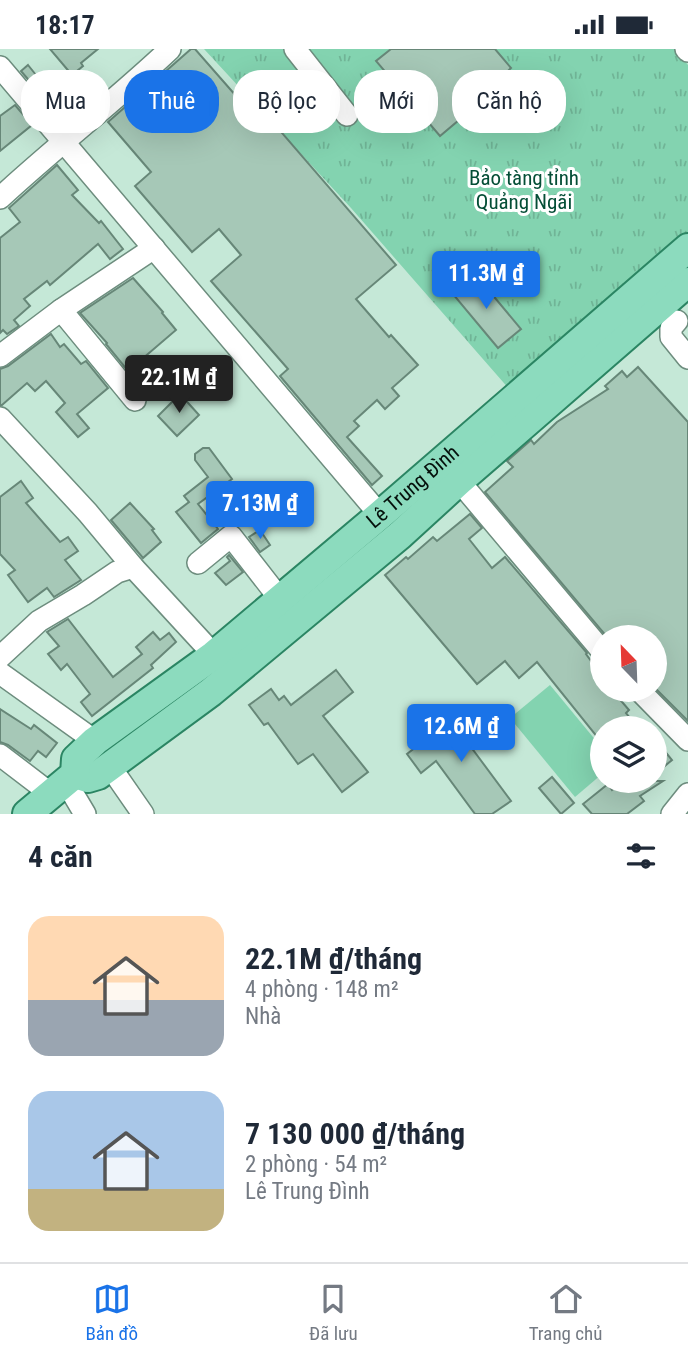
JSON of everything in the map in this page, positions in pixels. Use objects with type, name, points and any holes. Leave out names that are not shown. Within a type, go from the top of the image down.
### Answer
[{"type":"main road","name":"Lê Trung Đình","points":[[27,814],[64,784],[76,759],[102,753],[211,692],[390,525],[669,308],[688,248]]},
{"type":"main road","name":"Lê Trung Đình","points":[[102,753],[203,663],[281,599],[459,481],[669,308],[688,282]]},
{"type":"main road","points":[[203,663],[211,692]]},
{"type":"street","points":[[0,198],[170,49]]},
{"type":"street","points":[[295,49],[347,115]]},
{"type":"street","points":[[0,67],[390,525]]},
{"type":"street","points":[[0,356],[61,310],[154,248]]},
{"type":"street","points":[[669,308],[671,337],[688,358]]},
{"type":"street","points":[[61,310],[135,400]]},
{"type":"street","points":[[0,418],[88,513],[203,663]]},
{"type":"street","points":[[459,481],[590,637]]},
{"type":"street","points":[[198,563],[231,536],[281,599]]},
{"type":"street","points":[[0,657],[40,621],[117,572],[132,567]]},
{"type":"street","points":[[0,673],[102,753],[143,814]]},
{"type":"street","points":[[651,702],[688,740]]},
{"type":"street","points":[[0,755],[64,784],[85,814]]},
{"type":"street","points":[[672,814],[688,793]]},
{"type":"green space","name":"Bảo tàng tỉnh Quảng Ngãi","points":[[204,49],[675,49],[688,65],[688,236],[510,390],[282,133],[340,133],[340,70],[233,70],[233,80]]},
{"type":"green space","points":[[550,685],[590,733],[590,784],[575,797],[510,718]]},
{"type":"building","points":[[50,49],[98,49],[81,63],[83,66],[78,70],[68,70]]},
{"type":"building","points":[[191,49],[195,49],[213,70],[167,70]]},
{"type":"building","points":[[391,49],[495,49],[511,68],[452,70],[452,126],[440,136],[437,133],[438,70],[384,70],[376,61]]},
{"type":"building","points":[[219,76],[233,92],[233,133],[282,133],[396,265],[356,299],[418,365],[392,388],[399,396],[385,409],[377,400],[354,421],[359,426],[347,437],[382,476],[372,485],[280,376],[288,369],[211,281],[241,255],[219,229],[192,252],[135,186],[151,172],[110,124],[110,120],[124,108],[124,133],[219,133]]},
{"type":"building","points":[[15,105],[21,112],[22,133],[0,151],[0,116]]},
{"type":"building","points":[[57,165],[78,190],[72,195],[99,223],[101,221],[123,249],[110,259],[98,244],[50,285],[47,281],[24,299],[30,306],[14,320],[19,326],[7,334],[3,330],[0,333],[0,238],[20,222],[9,208]]},
{"type":"building","points":[[475,274],[521,329],[498,348],[452,293]]},
{"type":"building","points":[[133,278],[176,330],[128,371],[80,313]]},
{"type":"building","points":[[51,334],[60,347],[64,344],[81,364],[86,361],[108,388],[77,414],[89,428],[78,437],[56,412],[65,403],[46,381],[35,391],[27,383],[0,405],[0,369]]},
{"type":"building","points":[[638,367],[688,422],[688,721],[667,700],[667,625],[597,625],[485,492],[513,467],[507,461],[531,440],[534,444],[557,422],[608,389],[605,386],[622,371],[627,377]]},
{"type":"building","points":[[180,394],[199,415],[177,436],[158,416]]},
{"type":"building","points":[[203,448],[209,448],[232,479],[198,504],[218,529],[201,543],[176,512],[189,502],[184,496],[208,477],[195,460],[195,454]]},
{"type":"building","points":[[21,481],[33,498],[26,503],[60,542],[68,537],[78,551],[65,560],[81,580],[54,597],[47,588],[28,602],[8,575],[15,570],[0,554],[0,497]]},
{"type":"building","points":[[130,503],[154,529],[152,530],[161,542],[143,558],[111,520]]},
{"type":"building","points":[[470,514],[482,528],[469,539],[492,568],[505,557],[587,653],[590,660],[590,702],[622,702],[629,710],[626,713],[628,716],[590,716],[590,728],[537,662],[519,678],[505,661],[477,684],[385,575],[433,537],[437,541]]},
{"type":"building","points":[[260,530],[270,545],[260,552],[249,537]]},
{"type":"building","points":[[229,555],[243,572],[226,585],[215,573],[230,561],[227,557]]},
{"type":"building","points":[[68,619],[113,677],[142,654],[136,647],[153,632],[160,640],[169,633],[176,642],[151,665],[153,668],[92,716],[81,702],[90,694],[67,664],[61,670],[48,654],[59,646],[47,632]]},
{"type":"building","points":[[336,670],[353,692],[323,716],[368,772],[342,792],[313,754],[298,764],[268,723],[264,725],[249,705],[271,689],[279,700],[284,696],[291,705]]},
{"type":"building","points":[[466,708],[480,727],[465,739],[511,801],[492,814],[475,814],[436,761],[421,773],[407,754]]},
{"type":"building","points":[[0,709],[31,729],[34,725],[57,743],[46,757],[38,751],[30,761],[0,742]]},
{"type":"building","points":[[552,777],[574,803],[561,814],[539,788]]},
{"type":"building","points":[[597,793],[645,793],[640,796],[644,801],[627,814],[592,814],[583,804]]}]
